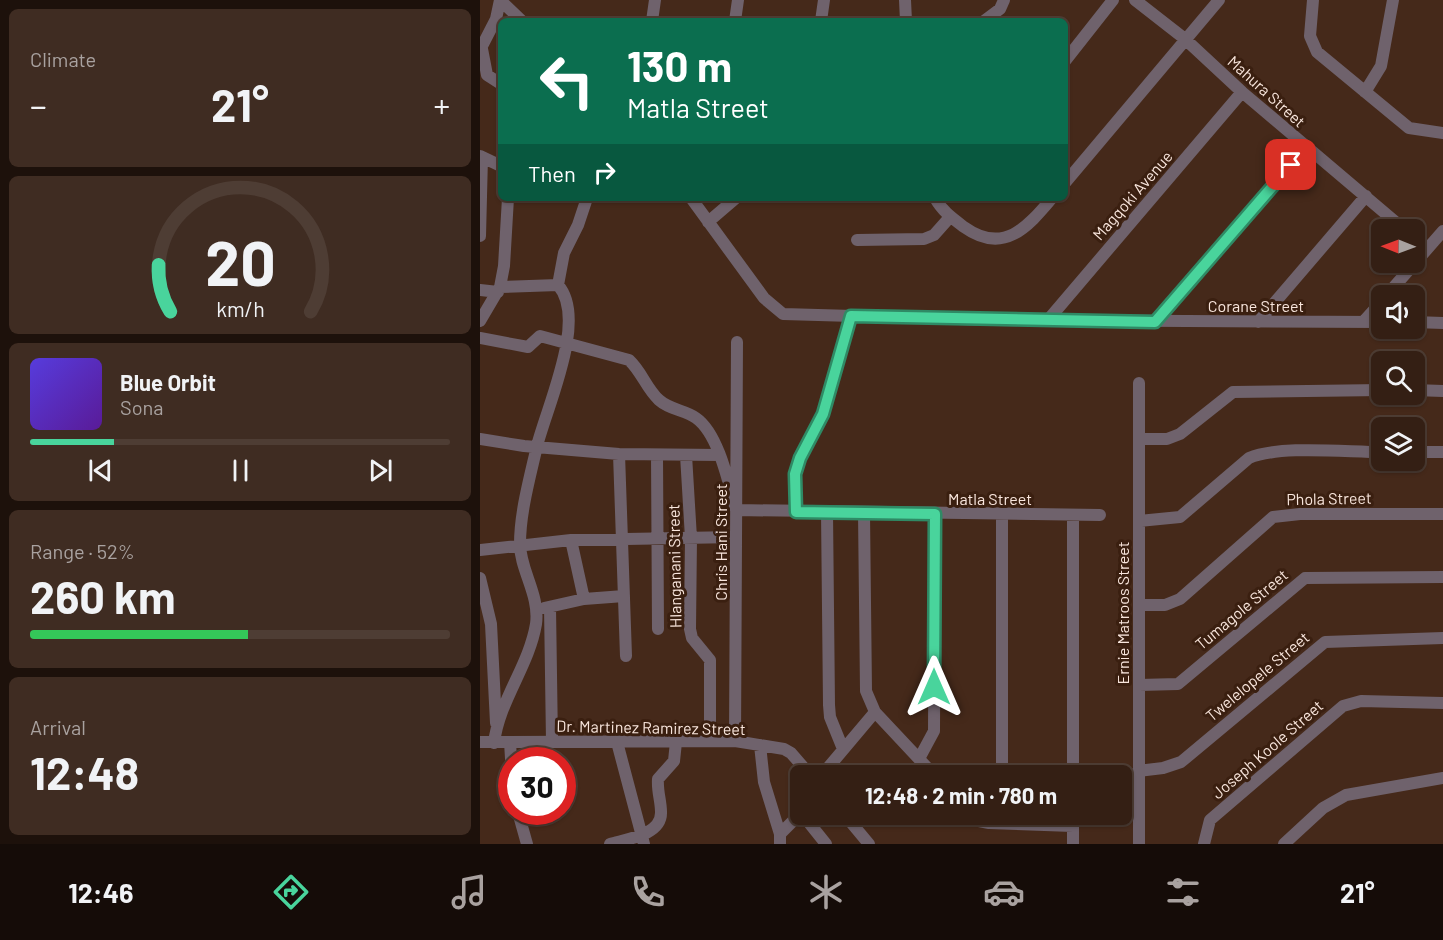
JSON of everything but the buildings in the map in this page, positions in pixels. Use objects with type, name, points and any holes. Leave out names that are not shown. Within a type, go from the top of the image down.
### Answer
[{"type":"street","points":[[500,0],[519,18]]},
{"type":"street","points":[[498,82],[487,75],[481,49],[496,19],[500,0]]},
{"type":"street","points":[[652,18],[655,0]]},
{"type":"street","points":[[735,18],[738,0]]},
{"type":"street","points":[[821,18],[824,0]]},
{"type":"street","points":[[905,0],[906,18]]},
{"type":"street","points":[[988,18],[1000,9],[1004,0]]},
{"type":"street","points":[[1068,58],[1113,0]]},
{"type":"street","name":"Mahura Street","points":[[1136,0],[1185,39],[1242,92],[1392,219]]},
{"type":"street","points":[[1068,179],[1219,0]]},
{"type":"street","points":[[1313,0],[1310,26],[1311,44],[1317,52],[1409,128],[1443,134]]},
{"type":"street","points":[[1365,92],[1382,66],[1393,0]]},
{"type":"street","name":"Magqoki Avenue","points":[[1048,320],[1242,92]]},
{"type":"street","points":[[1155,322],[1306,147]]},
{"type":"street","points":[[480,236],[481,157],[498,165]]},
{"type":"street","points":[[1258,322],[1366,196]]},
{"type":"street","points":[[480,321],[499,289],[504,266],[508,201]]},
{"type":"street","points":[[496,724],[526,659],[537,610],[520,546],[537,446],[570,325],[568,308],[558,285],[564,253],[578,225],[586,201]]},
{"type":"street","name":"Corane Street","points":[[693,201],[775,310],[783,314],[1155,322],[1371,321]]},
{"type":"street","points":[[708,222],[732,201]]},
{"type":"street","points":[[937,201],[950,217],[977,236],[1000,239],[1022,230],[1049,201]]},
{"type":"street","points":[[857,240],[924,239],[934,234],[950,217]]},
{"type":"street","points":[[1395,285],[1443,231]]},
{"type":"street","points":[[480,290],[558,285]]},
{"type":"street","points":[[1364,321],[1371,313]]},
{"type":"street","points":[[796,512],[795,474],[800,458],[823,414],[851,316]]},
{"type":"street","points":[[1425,322],[1443,323]]},
{"type":"street","points":[[480,338],[528,348],[540,336],[566,345],[629,360],[639,369],[649,390],[661,402],[696,418],[720,455],[736,510]]},
{"type":"street","name":"Chris Hani Street","points":[[735,741],[737,342]]},
{"type":"street","name":"Ernie Matroos Street","points":[[1139,383],[1139,844]]},
{"type":"street","points":[[1140,440],[1167,439],[1179,434],[1233,392],[1371,390]]},
{"type":"street","points":[[1425,390],[1443,391]]},
{"type":"street","points":[[480,439],[524,446],[619,454],[720,455]]},
{"type":"street","points":[[1138,521],[1180,517],[1249,458],[1257,454],[1371,452]]},
{"type":"street","points":[[1425,452],[1443,452]]},
{"type":"street","points":[[619,454],[626,656]]},
{"type":"street","name":"Hlanganani Street","points":[[657,455],[657,629]]},
{"type":"street","name":"Hlanganani Street","points":[[686,455],[691,538],[690,629],[692,638],[710,660],[710,741]]},
{"type":"street","name":"Matla Street","points":[[736,510],[1100,515]]},
{"type":"street","points":[[827,513],[829,705],[830,717],[843,748]]},
{"type":"street","points":[[864,513],[864,676],[866,691],[875,712],[926,765]]},
{"type":"street","points":[[920,758],[934,731],[935,514]]},
{"type":"street","points":[[1002,514],[1002,765]]},
{"type":"street","name":"Phola Street","points":[[1139,605],[1165,605],[1180,599],[1274,517],[1300,514],[1443,514]]},
{"type":"street","points":[[1073,515],[1073,765]]},
{"type":"street","points":[[480,550],[571,540],[736,537]]},
{"type":"street","points":[[571,540],[584,599]]},
{"type":"street","name":"Tumagole Street","points":[[1139,685],[1178,684],[1305,578],[1443,577]]},
{"type":"street","points":[[480,578],[491,624],[496,724],[494,743]]},
{"type":"street","points":[[537,610],[584,599],[624,596]]},
{"type":"street","points":[[550,607],[552,742]]},
{"type":"street","name":"Twelelopele Street","points":[[1138,771],[1162,768],[1181,762],[1325,642],[1443,638]]},
{"type":"street","name":"Joseph Koole Street","points":[[1204,844],[1210,820],[1334,711],[1361,701],[1443,703]]},
{"type":"street","points":[[830,765],[875,712]]},
{"type":"street","points":[[610,844],[643,839],[660,821],[658,779],[674,761],[676,741]]},
{"type":"street","name":"Dr. Martinez Ramirez Street","points":[[480,742],[735,741],[791,753],[801,765]]},
{"type":"street","points":[[510,742],[510,747]]},
{"type":"street","points":[[617,742],[643,839]]},
{"type":"street","points":[[760,746],[765,782],[780,839]]},
{"type":"street","points":[[1284,844],[1323,808],[1346,795],[1443,778]]},
{"type":"street","points":[[522,825],[527,844]]},
{"type":"street","points":[[780,839],[792,825]]},
{"type":"street","points":[[811,825],[826,844]]},
{"type":"street","points":[[853,825],[869,844]]},
{"type":"street","points":[[1073,825],[1073,844]]},
{"type":"route","points":[[934,687],[935,514],[796,512],[795,474],[800,458],[823,414],[838,354],[851,316],[1155,322],[1291,165]]}]
